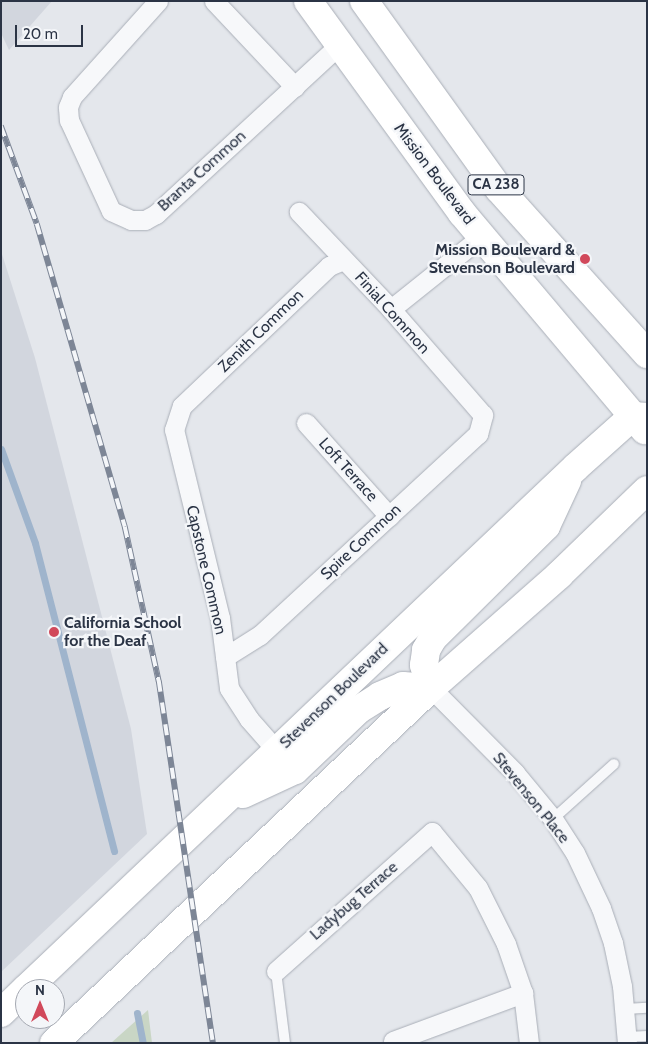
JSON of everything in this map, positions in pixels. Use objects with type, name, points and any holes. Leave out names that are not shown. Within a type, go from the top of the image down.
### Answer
[{"type":"main road","name":"Mission Boulevard","points":[[308,1],[482,237],[642,422]]},
{"type":"main road","name":"CA 238","points":[[364,1],[499,189],[647,354]]},
{"type":"main road","name":"Stevenson Boulevard","points":[[38,979],[576,467],[642,422]]},
{"type":"main road","points":[[431,688],[424,665],[426,650],[433,638],[546,526],[576,467]]},
{"type":"main road","points":[[54,1043],[431,688],[559,575],[647,490]]},
{"type":"main road","points":[[212,813],[250,790],[295,770],[358,710],[380,696],[403,686],[431,688]]},
{"type":"main road","name":"Stevenson Boulevard","points":[[1,1013],[15,1000]]},
{"type":"street","name":"Branta Common","points":[[158,1],[72,97],[68,107],[69,120],[111,211],[120,217],[145,220],[156,214],[339,45]]},
{"type":"street","points":[[214,1],[295,86]]},
{"type":"street","name":"Finial Common","points":[[299,212],[391,309],[483,415]]},
{"type":"street","points":[[391,309],[482,237]]},
{"type":"street","name":"Zenith Common","points":[[182,406],[329,266],[343,260]]},
{"type":"street","name":"Capstone Common","points":[[182,406],[174,430],[220,618],[230,688],[249,719],[277,750]]},
{"type":"street","name":"Spire Common","points":[[225,657],[260,635],[478,434],[483,415]]},
{"type":"street","name":"Loft Terrace","points":[[306,424],[389,516]]},
{"type":"street","name":"Stevenson Place","points":[[431,688],[497,754],[553,819],[585,872],[602,908],[618,965],[626,1009],[627,1040]]},
{"type":"street","name":"Ladybug Terrace","points":[[276,970],[432,832],[478,888],[506,944],[523,993]]},
{"type":"street","points":[[393,1041],[523,993],[529,1043]]},
{"type":"lane","points":[[553,819],[614,764]]},
{"type":"lane","points":[[276,970],[285,1043]]},
{"type":"lane","points":[[626,1009],[647,1008]]},
{"type":"lane","points":[[627,1040],[647,1036]]},
{"type":"shaded area","points":[[1,1],[52,1],[9,50],[1,33]]},
{"type":"shaded area","name":"California School for the Deaf","points":[[1,251],[35,358],[131,729],[147,834],[1,972]]},
{"type":"green space","points":[[148,1010],[152,1043],[111,1043]]},
{"type":"waterway","points":[[1,449],[35,543],[114,851]]},
{"type":"waterway","points":[[137,1013],[143,1043]]},
{"type":"railway","points":[[1,126],[37,224],[125,527],[159,681],[213,1043]]},
{"type":"place","name":"Mission Boulevard & Stevenson Boulevard","points":[[585,259]]},
{"type":"place","name":"California School for the Deaf","points":[[54,632]]}]
